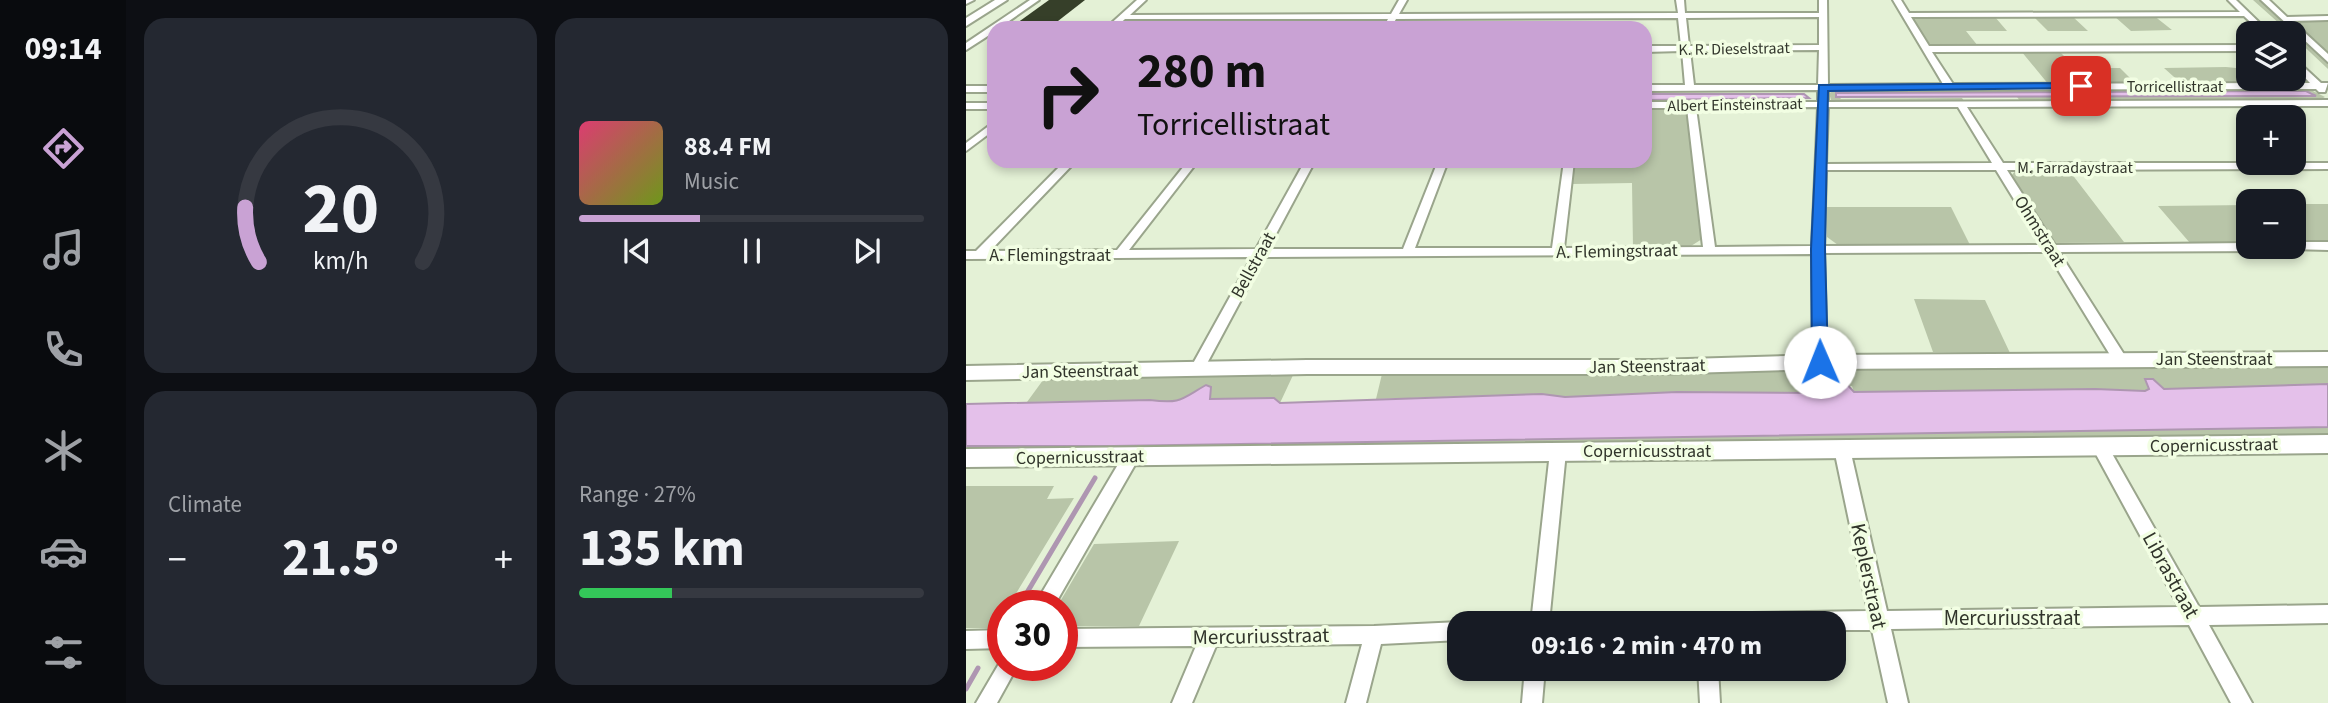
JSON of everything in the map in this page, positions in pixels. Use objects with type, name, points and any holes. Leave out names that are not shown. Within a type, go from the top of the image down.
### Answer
[{"type":"street","points":[[966,23],[1002,0]]},
{"type":"street","points":[[1004,21],[1035,0]]},
{"type":"street","points":[[1118,21],[1142,0]]},
{"type":"street","points":[[1391,21],[1403,0]]},
{"type":"street","points":[[1680,0],[1690,88]]},
{"type":"street","points":[[1820,362],[1818,249],[1823,0]]},
{"type":"street","points":[[1897,0],[1949,86]]},
{"type":"street","points":[[2232,0],[2253,21]]},
{"type":"street","points":[[2265,0],[2327,57]]},
{"type":"street","points":[[1906,15],[2246,14]]},
{"type":"street","points":[[1123,17],[1823,15]]},
{"type":"street","points":[[2285,19],[2328,18]]},
{"type":"street","points":[[966,47],[987,33]]},
{"type":"street","name":"K. R. Dieselstraat","points":[[1652,49],[1824,47]]},
{"type":"street","points":[[1926,49],[2236,48]]},
{"type":"street","points":[[2306,71],[2323,86],[2328,96]]},
{"type":"street","name":"Torricellistraat","points":[[1652,88],[2323,86]]},
{"type":"street","points":[[966,89],[987,89]]},
{"type":"street","name":"Ohmstraat","points":[[1960,103],[2120,359]]},
{"type":"street","name":"Albert Einsteinstraat","points":[[1652,105],[2328,103]]},
{"type":"street","points":[[1691,105],[1709,250]]},
{"type":"street","points":[[966,106],[987,106]]},
{"type":"street","points":[[966,148],[987,131]]},
{"type":"street","name":"M. Farradaystraat","points":[[1821,167],[2328,166]]},
{"type":"street","points":[[973,255],[1064,168]]},
{"type":"street","points":[[1120,254],[1188,168]]},
{"type":"street","name":"Bellstraat","points":[[1197,369],[1306,168]]},
{"type":"street","points":[[1408,253],[1440,168]]},
{"type":"street","points":[[1558,252],[1568,168]]},
{"type":"street","points":[[2306,246],[2328,246]]},
{"type":"street","name":"A. Flemingstraat","points":[[973,255],[2236,247]]},
{"type":"street","name":"Jan Steenstraat","points":[[966,373],[1654,367],[1820,362],[2328,359]]},
{"type":"street","name":"Copernicusstraat","points":[[966,458],[2328,444]]},
{"type":"street","name":"Librastraat","points":[[2100,447],[2242,703]]},
{"type":"street","name":"Keplerstraat","points":[[1842,449],[1898,703]]},
{"type":"street","points":[[1541,611],[1558,452]]},
{"type":"street","points":[[1052,590],[1132,456]]},
{"type":"street","name":"Mercuriusstraat","points":[[1846,620],[2328,614]]},
{"type":"street","name":"Mercuriusstraat","points":[[1078,638],[1374,635],[1447,632]]},
{"type":"street","points":[[1356,703],[1374,635]]},
{"type":"street","points":[[1182,703],[1210,636]]},
{"type":"street","points":[[966,639],[987,639]]},
{"type":"street","points":[[986,703],[999,681]]},
{"type":"street","points":[[1532,703],[1534,681]]},
{"type":"street","points":[[1709,681],[1710,703]]},
{"type":"green space","points":[[2253,0],[2262,0],[2284,21],[2277,21]]},
{"type":"green space","points":[[2153,15],[2172,30],[2131,31],[2114,16]]},
{"type":"green space","points":[[2072,16],[2088,31],[2048,31],[2034,17]]},
{"type":"green space","points":[[1915,17],[1995,17],[2007,31],[1966,31],[1978,46],[1935,46],[1928,43],[1913,20]]},
{"type":"green space","points":[[2328,20],[2328,52],[2306,33],[2306,21],[2298,21]]},
{"type":"green space","points":[[2306,42],[2328,63],[2328,69],[2306,48]]},
{"type":"green space","points":[[2021,51],[2059,51],[2076,68],[2120,68],[2137,85],[2049,85]]},
{"type":"green space","points":[[2164,68],[2236,68],[2236,85],[2183,85]]},
{"type":"green space","points":[[1839,89],[2306,91],[1836,93],[1841,99],[1962,98],[1964,101],[1831,100],[1829,93]]},
{"type":"green space","points":[[2306,89],[2325,97],[2319,100],[2020,101],[2017,97],[2314,97],[2313,93]]},
{"type":"green space","points":[[1652,107],[1677,107],[1686,110],[1702,239],[1691,246],[1633,247],[1632,183],[1572,184],[1573,168],[1652,168]]},
{"type":"green space","points":[[2017,169],[2068,169],[2124,242],[2052,243],[2011,176]]},
{"type":"green space","points":[[2306,204],[2328,204],[2328,242],[2306,242]]},
{"type":"green space","points":[[2236,205],[2236,242],[2190,243],[2158,206]]},
{"type":"green space","points":[[1827,207],[1951,207],[1970,245],[1838,245],[1827,237]]},
{"type":"green space","points":[[1914,299],[1985,300],[2010,353],[1933,352]]},
{"type":"green space","points":[[2328,362],[2328,384],[2164,389],[2153,379],[2145,380],[2149,389],[2145,391],[2095,389],[1854,392],[1852,386],[1838,385],[1837,393],[1565,397],[1542,394],[1376,399],[1382,374]]},
{"type":"green space","points":[[1294,373],[1280,403],[1274,398],[1210,399],[1199,389],[1188,397],[1170,401],[1027,402],[1046,376]]},
{"type":"green space","points":[[2328,427],[2328,437],[966,453],[966,446]]},
{"type":"green space","points":[[966,486],[1054,486],[1047,499],[1074,498],[1018,590],[987,590],[987,628],[966,628]]},
{"type":"green space","points":[[1179,541],[1139,626],[1078,626],[1078,590],[1067,590],[1094,544]]},
{"type":"shaded area","points":[[2306,91],[2316,96],[1836,97],[1836,93]]},
{"type":"shaded area","points":[[1652,94],[1804,94],[1809,98],[1652,100]]},
{"type":"shaded area","points":[[2145,379],[2153,379],[2164,389],[2328,384],[2328,427],[966,446],[966,404],[1169,401],[1181,399],[1206,385],[1211,387],[1210,399],[1274,398],[1280,403],[1542,394],[1565,397],[1677,392],[1837,393],[1837,385],[1844,381],[1854,392],[2095,389],[2145,391],[2149,389]]},
{"type":"building","points":[[1049,0],[1085,0],[1058,21],[1020,21]]},
{"type":"waterway","points":[[1028,590],[1095,478]]},
{"type":"waterway","points":[[966,689],[978,668]]},
{"type":"route","points":[[1820,362],[1818,249],[1822,88],[2081,86]]}]
